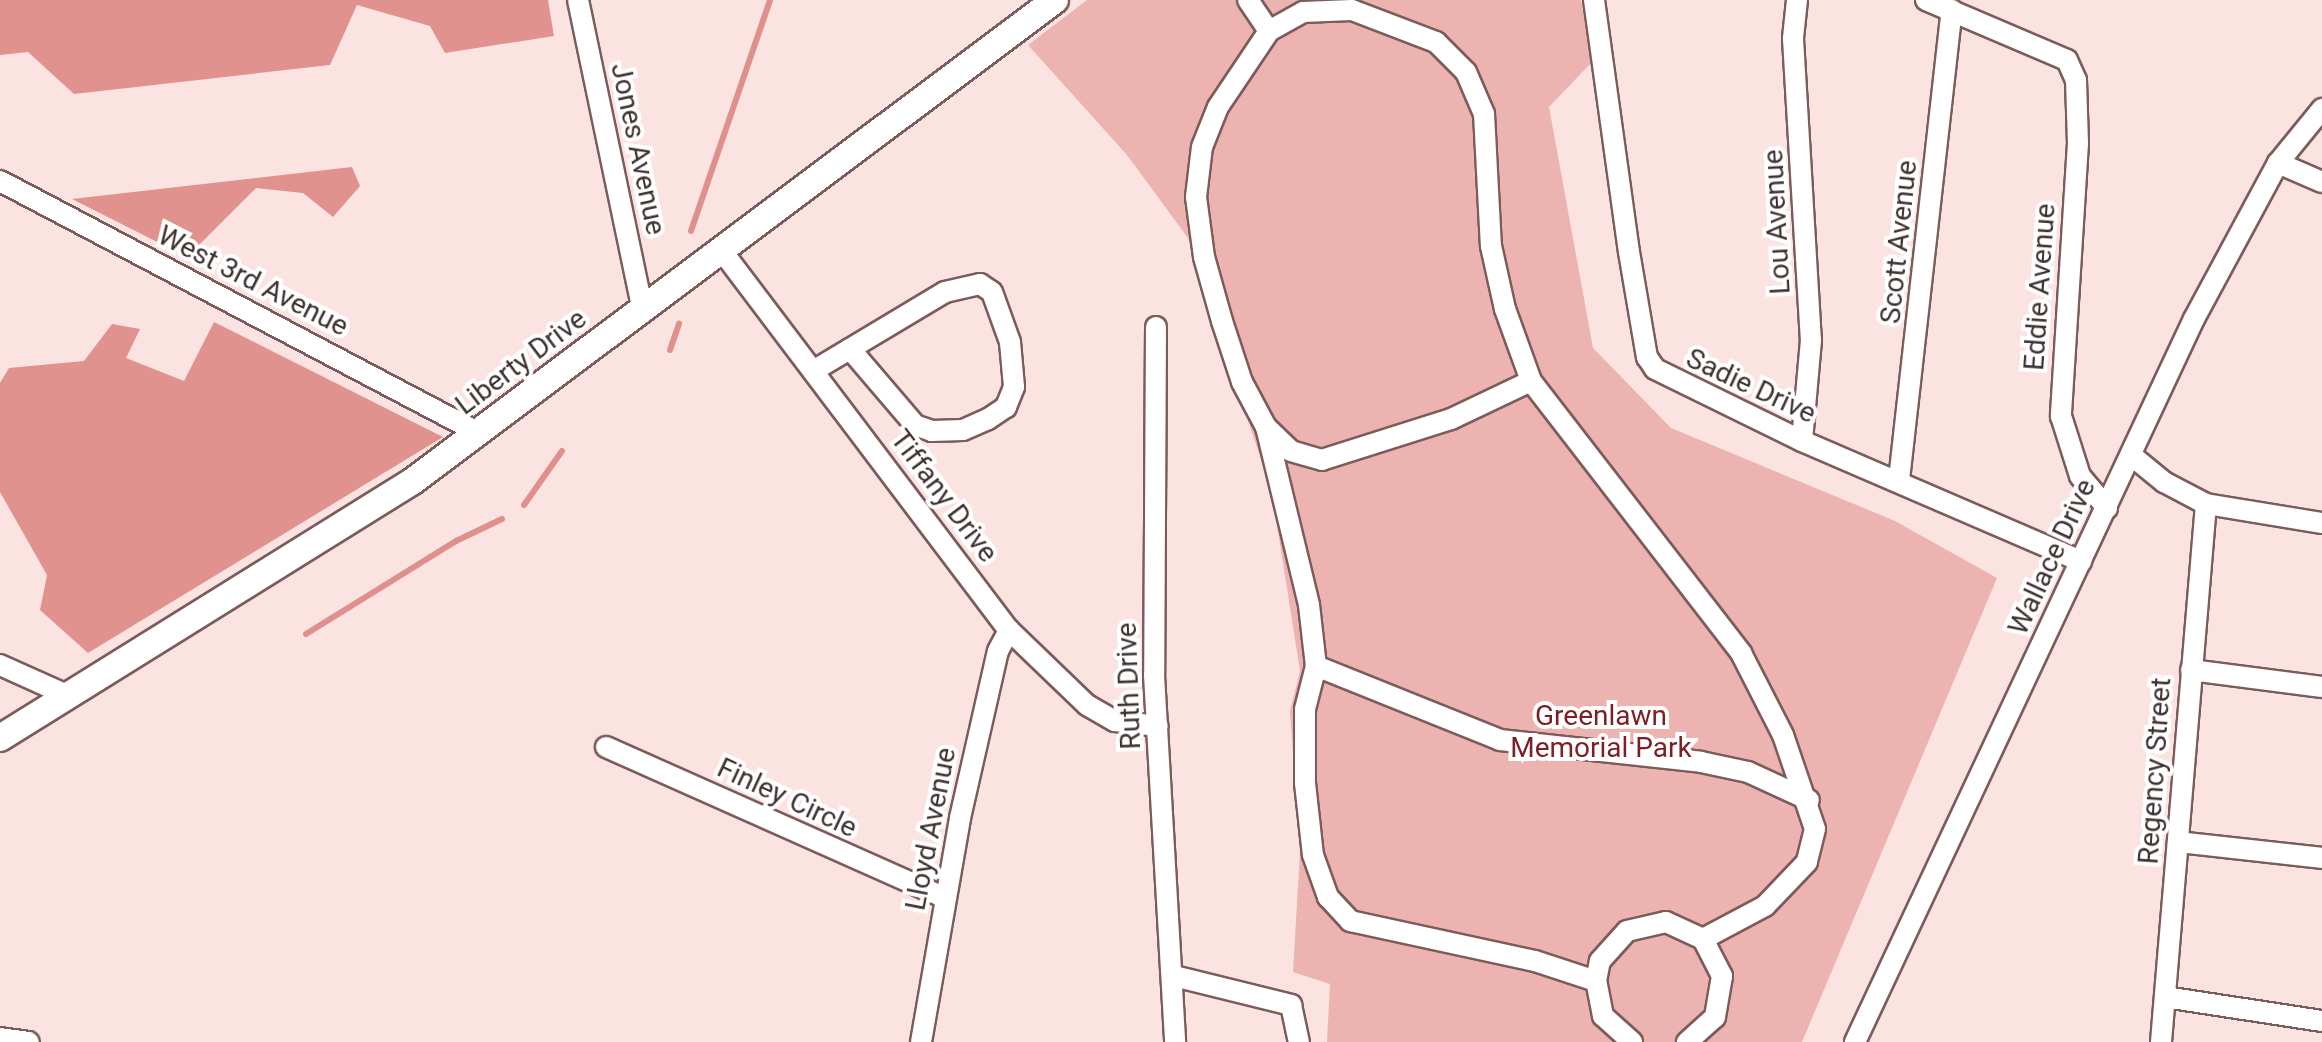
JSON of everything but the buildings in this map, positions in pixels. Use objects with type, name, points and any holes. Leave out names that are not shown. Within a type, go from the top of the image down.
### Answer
[{"type":"main road","name":"Liberty Drive","points":[[0,738],[413,481],[1055,0]]},
{"type":"street","name":"Jones Avenue","points":[[578,0],[643,310]]},
{"type":"street","points":[[1248,0],[1269,31]]},
{"type":"street","name":"Sadie Drive","points":[[1594,0],[1647,357],[1666,379],[2081,561]]},
{"type":"street","name":"Lou Avenue","points":[[1797,0],[1793,39],[1811,340],[1802,441]]},
{"type":"street","points":[[1926,0],[1952,10]]},
{"type":"street","points":[[1596,981],[1535,961],[1350,921],[1328,897],[1313,855],[1305,783],[1305,709],[1316,666],[1309,605],[1266,427],[1242,382],[1204,257],[1196,197],[1202,147],[1218,107],[1269,31],[1308,6],[1352,10],[1390,21],[1436,42],[1466,72],[1484,114],[1491,246],[1505,309],[1531,381],[1741,653],[1783,735],[1809,800],[1815,829],[1807,862],[1774,900],[1703,939]]},
{"type":"street","name":"Eddie Avenue","points":[[1952,10],[2067,60],[2076,80],[2078,143],[2061,416],[2080,476],[2107,508]]},
{"type":"street","name":"Scott Avenue","points":[[1899,480],[1952,10]]},
{"type":"street","name":"Wallace Drive","points":[[1855,1042],[2201,306],[2278,163],[2322,109]]},
{"type":"street","points":[[2278,163],[2322,182]]},
{"type":"street","name":"West 3rd Avenue","points":[[0,181],[479,433]]},
{"type":"street","name":"Tiffany Drive","points":[[722,251],[1009,630],[1087,705],[1115,721],[1158,726]]},
{"type":"street","points":[[813,371],[945,292],[980,284],[992,292],[1003,319],[1014,387],[1006,407],[988,419],[963,430],[932,431],[915,425],[850,349]]},
{"type":"street","name":"Ruth Drive","points":[[1156,327],[1158,726],[1182,978],[1175,1042]]},
{"type":"street","points":[[1266,427],[1291,451],[1322,460],[1451,419],[1531,381]]},
{"type":"street","points":[[2131,455],[2164,482],[2206,504],[2322,523]]},
{"type":"street","name":"Regency Street","points":[[2161,1042],[2206,504]]},
{"type":"street","name":"Lloyd Avenue","points":[[921,1042],[945,898],[983,710],[998,651],[1009,630]]},
{"type":"street","points":[[0,665],[69,696]]},
{"type":"street","points":[[1316,666],[1500,740],[1701,762],[1748,772],[1809,800]]},
{"type":"street","points":[[2191,670],[2322,687]]},
{"type":"street","name":"Finley Circle","points":[[606,747],[945,898]]},
{"type":"street","points":[[2178,842],[2322,858]]},
{"type":"street","points":[[1629,1042],[1603,1016],[1596,981],[1611,944],[1645,923],[1686,928],[1703,939],[1716,956],[1722,997],[1715,1017],[1687,1042]]},
{"type":"street","points":[[1182,978],[1291,1005],[1299,1042]]},
{"type":"street","points":[[2165,997],[2322,1021]]},
{"type":"street","points":[[0,1038],[29,1042]]},
{"type":"green space","name":"Greenlawn Memorial Park","points":[[1087,0],[1581,0],[1591,63],[1549,107],[1593,348],[1671,428],[1895,521],[1997,578],[1802,1042],[1327,1042],[1330,984],[1293,972],[1300,852],[1290,711],[1300,671],[1272,493],[1188,238],[1127,155],[1028,45]]},
{"type":"shaded area","points":[[0,0],[548,0],[554,36],[445,53],[430,26],[357,5],[330,65],[74,94],[28,52],[0,55]]},
{"type":"shaded area","points":[[352,167],[360,186],[333,217],[303,193],[256,188],[187,257],[72,199]]},
{"type":"shaded area","points":[[214,322],[443,437],[88,653],[40,610],[47,575],[0,492],[0,383],[9,368],[84,361],[112,324],[140,329],[126,358],[184,381]]},
{"type":"waterway","points":[[691,231],[770,0]]},
{"type":"waterway","points":[[670,350],[679,324]]},
{"type":"waterway","points":[[524,505],[562,451]]},
{"type":"waterway","points":[[306,634],[456,541],[502,519]]}]
